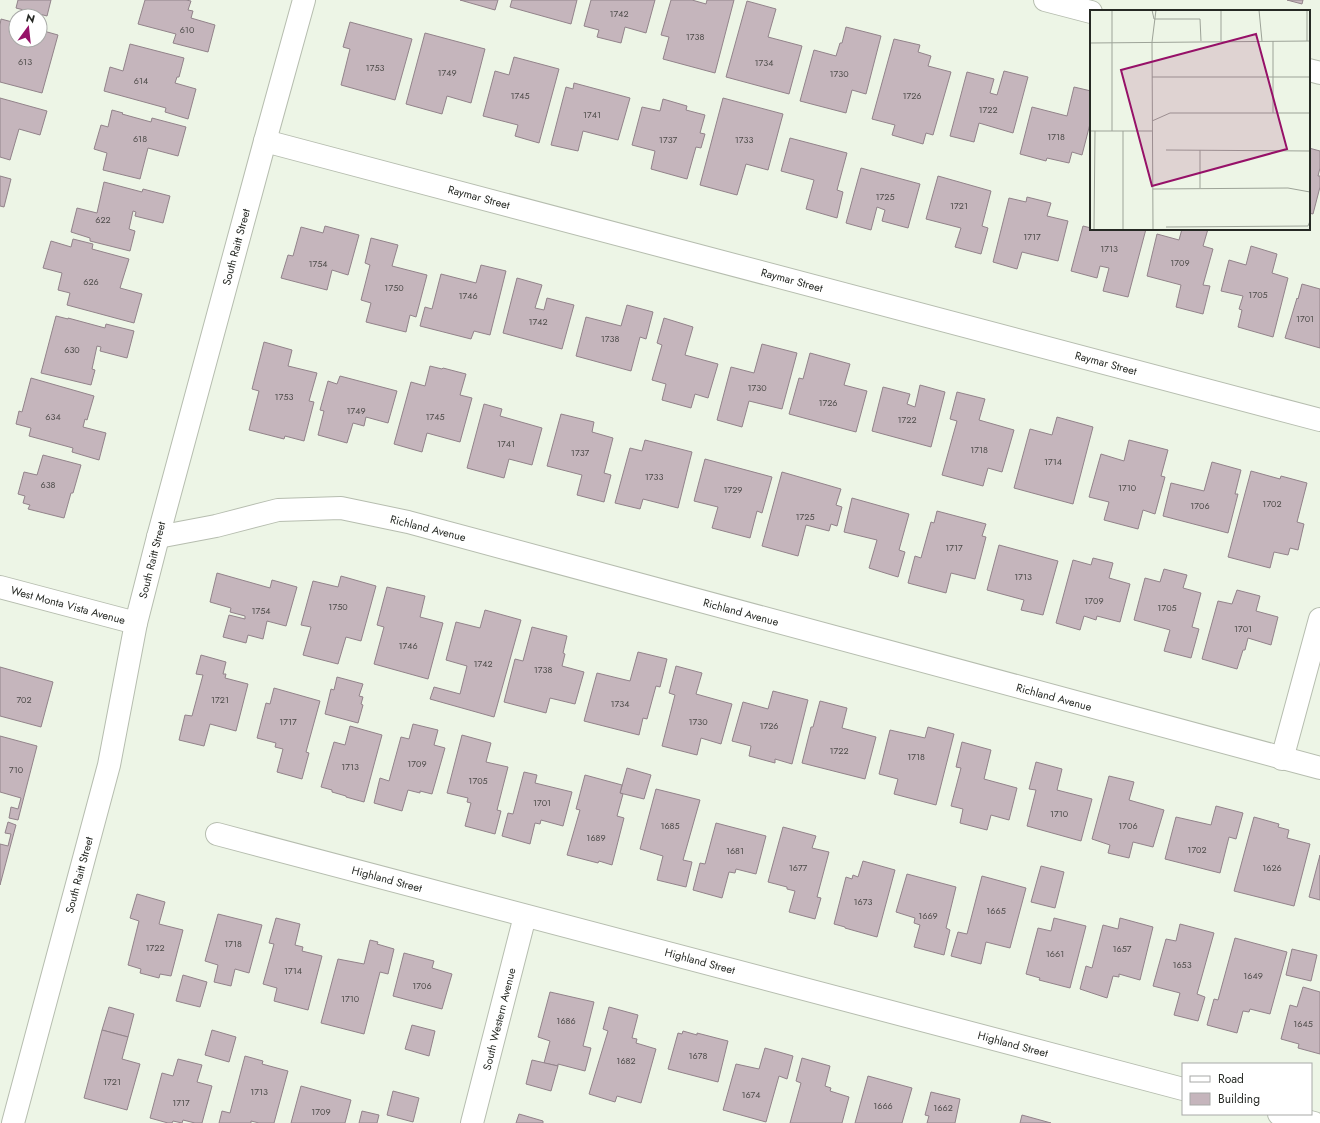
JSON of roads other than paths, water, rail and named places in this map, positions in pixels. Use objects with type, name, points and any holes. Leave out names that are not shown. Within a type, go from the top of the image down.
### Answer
[{"type":"street","name":"South Raitt Street","points":[[13,1123],[109,765],[136,623],[158,537],[304,0]]},
{"type":"street","points":[[1045,0],[1090,12]]},
{"type":"street","points":[[1310,70],[1320,73]]},
{"type":"street","name":"Raymar Street","points":[[265,141],[1320,420]]},
{"type":"street","name":"Richland Avenue","points":[[158,537],[216,526],[278,510],[341,508],[408,522],[1282,759],[1320,768]]},
{"type":"street","name":"West Monta Vista Avenue","points":[[0,587],[136,623]]},
{"type":"street","points":[[1282,759],[1320,619]]},
{"type":"street","name":"Highland Street","points":[[217,834],[1182,1089]]},
{"type":"street","name":"South Western Avenue","points":[[472,1123],[526,916]]},
{"type":"street","points":[[1283,1115],[1314,1123]]}]
